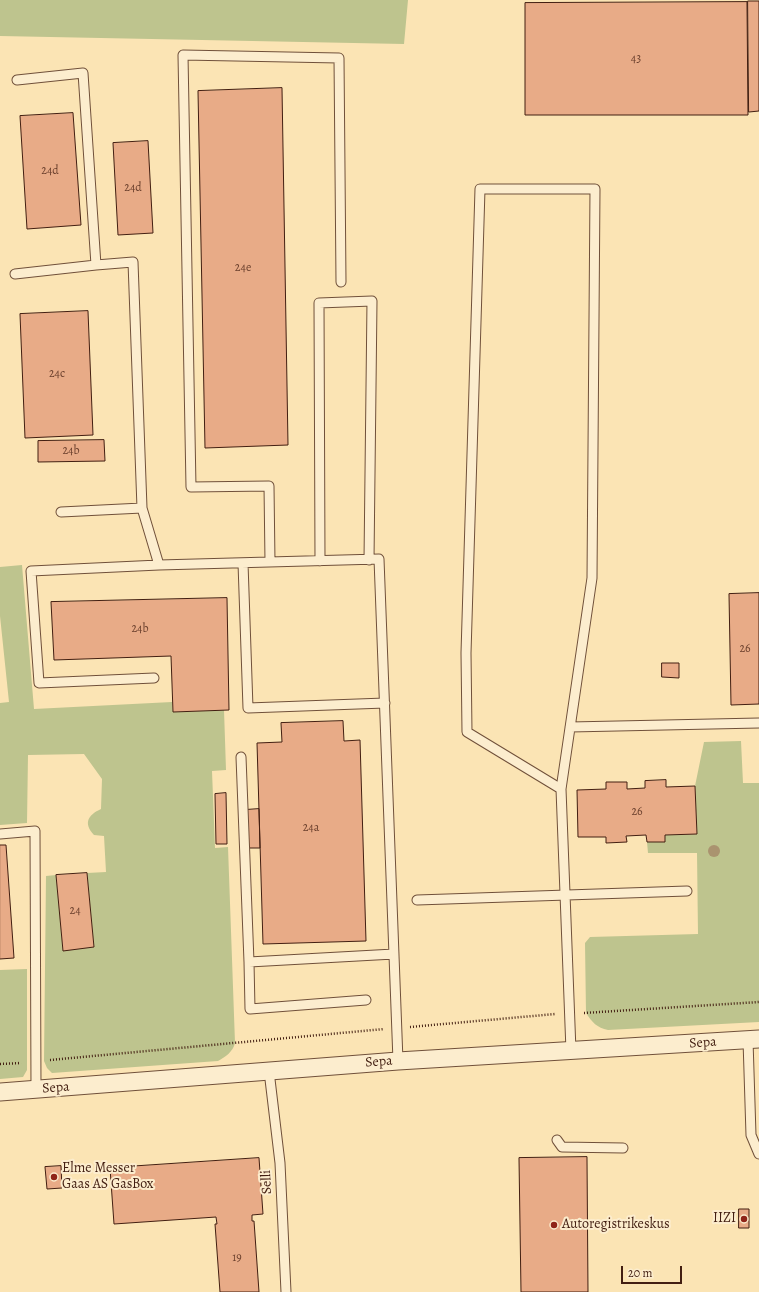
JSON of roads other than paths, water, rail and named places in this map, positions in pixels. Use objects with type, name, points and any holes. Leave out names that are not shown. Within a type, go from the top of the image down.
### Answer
[{"type":"street","name":"Sepa","points":[[0,1092],[398,1061],[754,1039]]},
{"type":"lane","points":[[270,562],[269,486],[191,487],[183,55],[339,58],[341,282]]},
{"type":"lane","points":[[17,80],[83,73],[96,265]]},
{"type":"lane","points":[[561,790],[467,732],[466,652],[480,189],[595,189],[592,578],[561,790],[571,1051]]},
{"type":"lane","points":[[15,274],[133,262],[142,508],[159,565]]},
{"type":"lane","points":[[320,561],[319,303],[372,301],[368,560]]},
{"type":"lane","points":[[61,512],[142,508]]},
{"type":"lane","points":[[154,678],[39,683],[31,572],[159,565],[379,559],[398,1061]]},
{"type":"lane","points":[[243,563],[248,708],[385,703]]},
{"type":"lane","points":[[570,727],[759,723]]},
{"type":"lane","points":[[241,757],[250,1009],[366,1000]]},
{"type":"lane","points":[[0,834],[36,831],[36,1089]]},
{"type":"lane","points":[[417,900],[687,891]]},
{"type":"lane","points":[[249,962],[394,954]]},
{"type":"lane","points":[[754,1039],[755,1115],[751,1135],[759,1154]]},
{"type":"lane","name":"Selli","points":[[269,1071],[280,1163],[286,1292]]},
{"type":"lane","points":[[557,1140],[562,1147],[624,1148]]},
{"type":"place","name":"Elme Messer Gaas AS GasBox","points":[[54,1177]]},
{"type":"place","name":"IIZI","points":[[744,1219]]},
{"type":"place","name":"Autoregistrikeskus","points":[[554,1225]]}]
